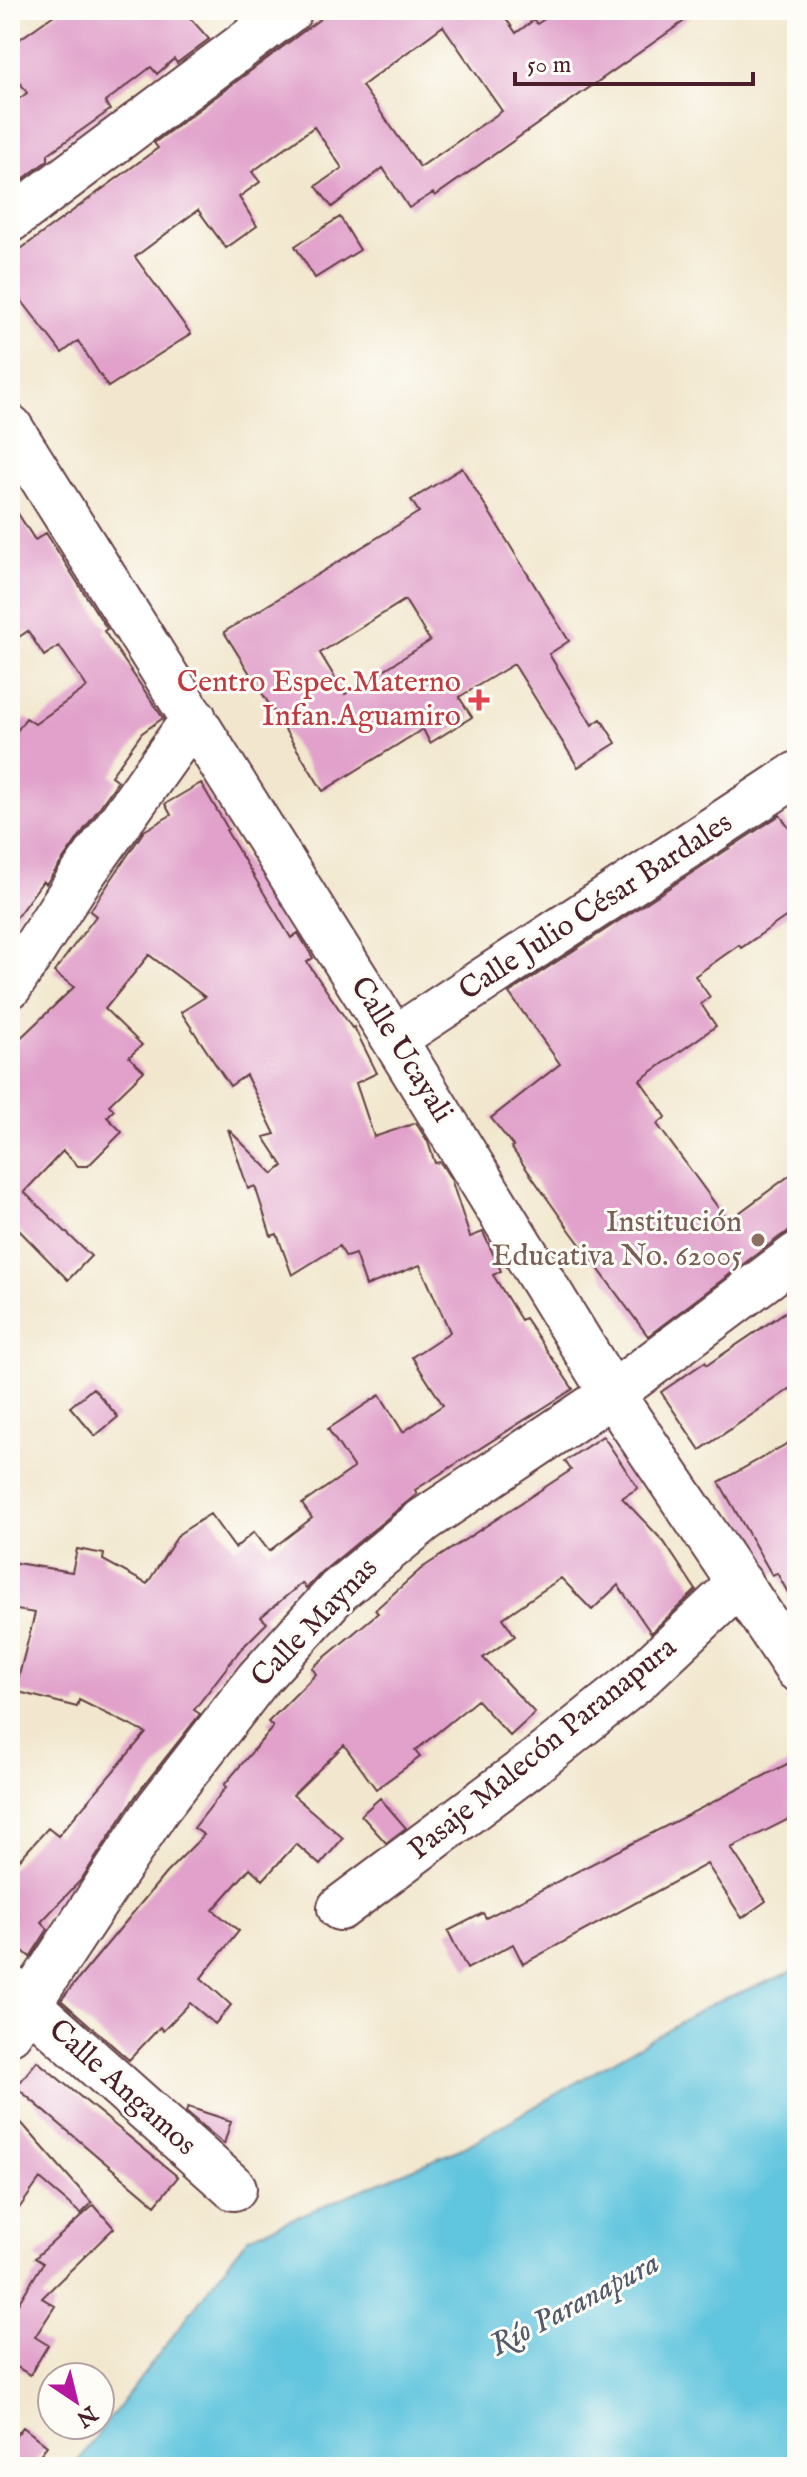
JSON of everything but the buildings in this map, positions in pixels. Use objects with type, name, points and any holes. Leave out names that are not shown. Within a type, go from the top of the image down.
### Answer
[{"type":"street","points":[[10,220],[290,10]]},
{"type":"street","name":"Calle Ucayali","points":[[10,427],[394,1039],[612,1394],[797,1669]]},
{"type":"street","points":[[10,986],[80,878],[194,718]]},
{"type":"street","name":"Calle Julio César Bardales","points":[[394,1039],[797,774]]},
{"type":"street","name":"Calle Maynas","points":[[16,2008],[158,1808],[258,1679],[338,1591],[424,1520],[612,1394],[797,1255]]},
{"type":"street","name":"Pasaje Malecón Paranapura","points":[[340,1908],[535,1762],[635,1682],[740,1583]]},
{"type":"street","name":"Calle Angamos","points":[[16,2008],[234,2188]]},
{"type":"water","name":"Río Paranapura","points":[[797,1970],[797,2467],[73,2467],[93,2441],[116,2441],[116,2410],[248,2237],[465,2147],[713,2003]]},
{"type":"place","name":"Centro Espec.Materno Infan.Aguamiro","points":[[479,700]]},
{"type":"place","name":"Institución Educativa No. 62005","points":[[758,1240]]}]
